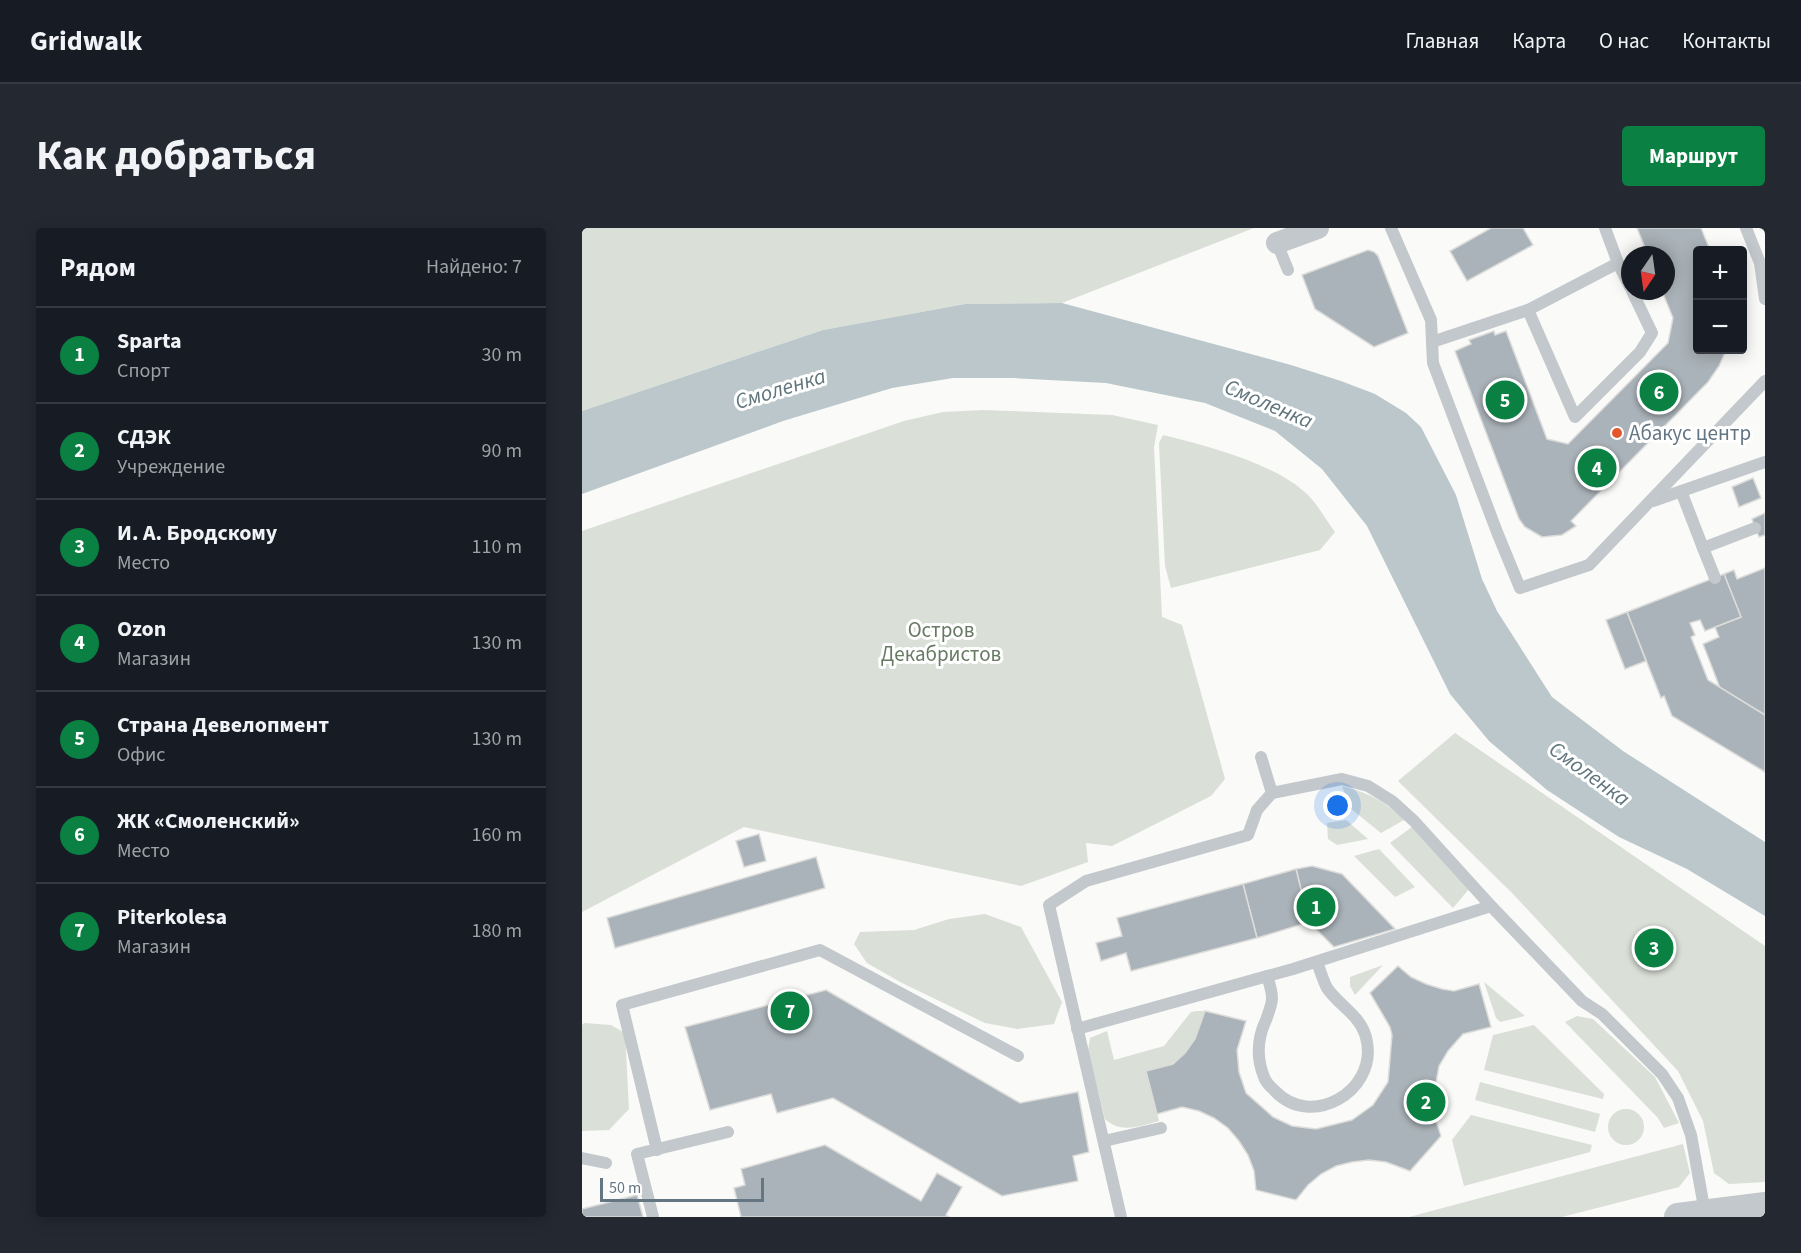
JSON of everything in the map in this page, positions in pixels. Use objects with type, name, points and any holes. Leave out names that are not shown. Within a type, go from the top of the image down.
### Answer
[{"type":"street","points":[[1277,243],[1318,228]]},
{"type":"street","points":[[1692,1215],[1765,1206]]},
{"type":"lane","points":[[1391,228],[1431,320],[1433,363],[1520,588],[1589,565],[1765,381]]},
{"type":"lane","points":[[1605,228],[1621,269]]},
{"type":"lane","points":[[1746,228],[1763,262],[1765,299]]},
{"type":"lane","points":[[1277,243],[1288,270]]},
{"type":"lane","points":[[1432,342],[1528,310],[1618,263]]},
{"type":"lane","points":[[1528,310],[1575,417],[1640,352],[1652,333],[1636,300]]},
{"type":"lane","points":[[1649,502],[1765,462]]},
{"type":"lane","points":[[1681,491],[1715,578]]},
{"type":"lane","points":[[1704,548],[1755,528]]},
{"type":"lane","points":[[1261,757],[1272,793]]},
{"type":"lane","points":[[1121,1217],[1049,905],[1086,881],[1248,836],[1257,810],[1272,793],[1342,779],[1368,786],[1392,801],[1414,820],[1491,906],[1582,1001],[1602,1014],[1662,1074],[1677,1098],[1691,1135],[1692,1215]]},
{"type":"lane","points":[[1077,1029],[1317,962],[1491,906]]},
{"type":"lane","points":[[657,1150],[622,1005],[820,950],[1018,1056]]},
{"type":"lane","points":[[1267,975],[1272,998],[1260,1033],[1257,1057],[1264,1080],[1281,1098],[1298,1105],[1304,1107],[1328,1105],[1349,1093],[1361,1079],[1367,1061],[1367,1042],[1354,1014],[1328,988],[1317,962]]},
{"type":"lane","points":[[1104,1141],[1161,1128]]},
{"type":"lane","points":[[653,1217],[637,1154],[728,1132]]},
{"type":"lane","points":[[582,1158],[606,1163]]},
{"type":"green space","points":[[582,228],[1254,228],[1062,303],[965,304],[823,330],[582,411]]},
{"type":"green space","name":"Остров Декабристов","points":[[983,410],[1112,415],[1158,425],[1154,447],[1162,617],[1182,625],[1225,779],[1211,796],[1112,846],[1086,843],[1088,862],[1021,886],[744,827],[582,912],[582,531],[904,421],[943,412]]},
{"type":"green space","points":[[1163,435],[1240,457],[1278,474],[1308,495],[1335,532],[1320,550],[1171,588],[1165,566],[1159,443]]},
{"type":"green space","points":[[1455,733],[1765,946],[1765,1182],[1729,1184],[1714,1173],[1703,1121],[1678,1071],[1513,894],[1398,781]]},
{"type":"green space","points":[[1342,786],[1376,798],[1404,820],[1381,833],[1350,808]]},
{"type":"green space","points":[[1346,820],[1368,839],[1337,845],[1328,839],[1327,823]]},
{"type":"green space","points":[[1412,827],[1469,889],[1453,908],[1390,843]]},
{"type":"green space","points":[[1379,849],[1415,887],[1395,897],[1354,856]]},
{"type":"green space","points":[[985,914],[1021,927],[1062,1002],[1054,1024],[1017,1029],[985,1023],[902,983],[867,963],[854,944],[860,932],[914,930],[949,919]]},
{"type":"green space","points":[[1383,965],[1355,995],[1350,986],[1350,977]]},
{"type":"green space","points":[[1484,982],[1525,1016],[1500,1022],[1496,1018]]},
{"type":"green space","points":[[1205,1011],[1197,1033],[1185,1053],[1170,1064],[1146,1071],[1159,1121],[1131,1128],[1111,1124],[1105,1119],[1088,1051],[1090,1038],[1107,1031],[1114,1060],[1164,1046],[1191,1012]]},
{"type":"green space","points":[[1577,1016],[1593,1019],[1655,1077],[1679,1123],[1664,1128],[1658,1118],[1565,1022]]},
{"type":"green space","points":[[584,1023],[611,1025],[625,1033],[629,1109],[609,1130],[582,1131],[582,1025]]},
{"type":"green space","points":[[1534,1025],[1604,1094],[1603,1099],[1484,1070],[1493,1035]]},
{"type":"green space","points":[[1480,1082],[1600,1114],[1595,1132],[1475,1100]]},
{"type":"green space","points":[[1626,1109],[1639,1114],[1644,1127],[1639,1140],[1626,1145],[1613,1140],[1608,1127],[1613,1114]]},
{"type":"green space","points":[[1471,1115],[1592,1145],[1590,1152],[1464,1186],[1452,1140]]},
{"type":"green space","points":[[1683,1144],[1690,1173],[1679,1187],[1562,1217],[1409,1217]]},
{"type":"water","name":"Смоленка","points":[[1062,303],[1291,365],[1375,394],[1406,413],[1421,427],[1456,495],[1482,579],[1497,611],[1552,697],[1623,751],[1765,842],[1765,916],[1687,869],[1619,837],[1547,790],[1489,741],[1450,694],[1367,526],[1322,469],[1275,431],[1205,403],[1106,383],[1013,378],[953,378],[892,388],[783,421],[582,494],[582,411],[823,330],[965,304]]},
{"type":"building","points":[[1491,228],[1523,228],[1533,245],[1467,281],[1450,251]]},
{"type":"building","points":[[1637,228],[1701,228],[1708,246],[1693,246],[1693,354],[1724,354],[1708,382],[1571,521],[1576,526],[1562,535],[1542,537],[1525,527],[1519,519],[1455,351],[1471,344],[1469,340],[1494,331],[1495,335],[1506,331],[1547,439],[1568,444],[1668,343],[1673,318],[1666,300],[1675,300],[1675,246],[1644,246]]},
{"type":"building","points":[[1368,250],[1378,256],[1408,333],[1374,347],[1315,309],[1302,275]]},
{"type":"building","points":[[1753,478],[1761,498],[1739,507],[1732,487]]},
{"type":"building","points":[[1765,513],[1765,535],[1759,537],[1752,519]]},
{"type":"building","points":[[1765,568],[1765,715],[1720,688],[1703,644],[1719,637],[1715,627],[1741,617],[1724,574],[1734,570],[1737,579]]},
{"type":"building","points":[[1724,574],[1741,617],[1705,631],[1700,620],[1690,623],[1695,635],[1691,637],[1708,680],[1765,715],[1765,772],[1672,716],[1664,696],[1661,698],[1627,612]]},
{"type":"building","points":[[1627,612],[1646,661],[1625,669],[1606,620]]},
{"type":"building","points":[[759,834],[766,861],[744,867],[736,841]]},
{"type":"building","points":[[816,857],[825,888],[615,948],[607,918]]},
{"type":"building","points":[[1312,866],[1342,874],[1395,929],[1334,947],[1309,922],[1296,869]]},
{"type":"building","points":[[1296,869],[1309,922],[1257,938],[1243,884]]},
{"type":"building","points":[[1243,884],[1257,938],[1131,971],[1126,953],[1101,961],[1096,943],[1122,936],[1117,918]]},
{"type":"building","points":[[1398,966],[1411,977],[1442,989],[1454,991],[1479,984],[1491,1027],[1463,1034],[1439,1066],[1433,1099],[1434,1115],[1441,1136],[1410,1171],[1386,1162],[1369,1160],[1336,1166],[1321,1174],[1308,1185],[1296,1200],[1256,1190],[1254,1171],[1248,1155],[1228,1128],[1214,1118],[1182,1107],[1157,1114],[1146,1071],[1173,1064],[1185,1053],[1195,1039],[1205,1011],[1246,1021],[1237,1050],[1239,1072],[1246,1093],[1273,1117],[1292,1126],[1316,1129],[1352,1120],[1373,1105],[1388,1082],[1392,1035],[1390,1027],[1370,993]]},
{"type":"building","points":[[826,990],[1020,1103],[1078,1092],[1089,1152],[1073,1156],[1078,1181],[1002,1196],[833,1098],[777,1113],[771,1094],[710,1110],[685,1027]]},
{"type":"building","points":[[825,1145],[921,1201],[937,1173],[962,1187],[946,1215],[949,1217],[741,1217],[734,1188],[745,1185],[741,1169]]},
{"type":"building","points":[[637,1195],[643,1217],[582,1217],[582,1209]]},
{"type":"place","name":"ЖК «Смоленский»","points":[[1659,392]]},
{"type":"place","name":"Страна Девелопмент","points":[[1505,400]]},
{"type":"place","name":"Абакус центр","points":[[1617,433]]},
{"type":"place","name":"Ozon","points":[[1597,468]]},
{"type":"place","name":"Sparta","points":[[1316,907]]},
{"type":"place","name":"И. А. Бродскому","points":[[1654,948]]},
{"type":"place","name":"Piterkolesa","points":[[790,1011]]},
{"type":"place","name":"СДЭК","points":[[1426,1102]]}]
